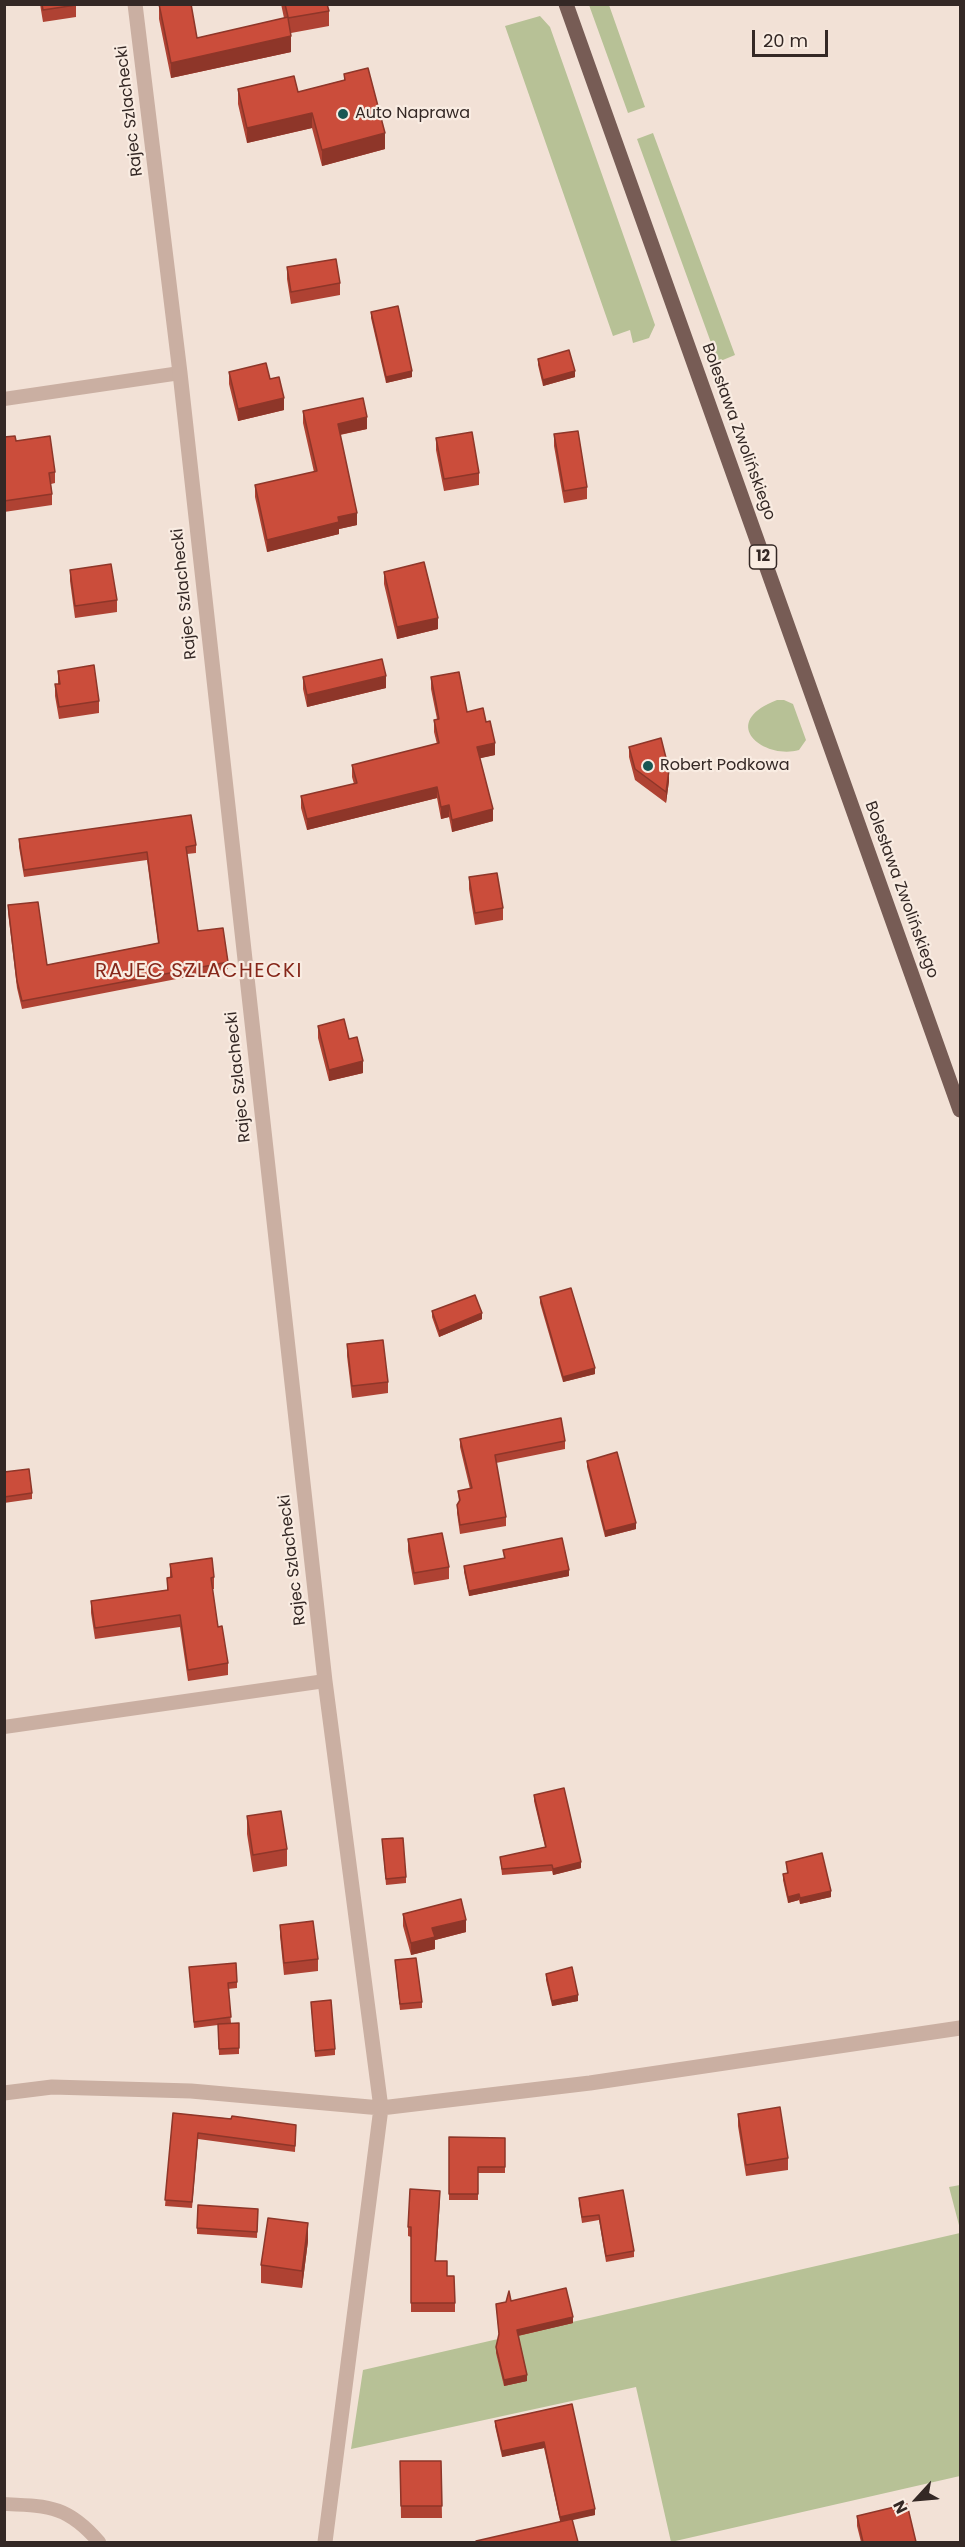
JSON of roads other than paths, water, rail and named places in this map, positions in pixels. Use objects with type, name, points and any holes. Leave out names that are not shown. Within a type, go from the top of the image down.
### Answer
[{"type":"main road","name":"Bolesława Zwolińskiego","points":[[566,4],[960,1110]]},
{"type":"street","name":"Rajec Szlachecki","points":[[135,4],[180,373],[325,1681],[381,2108],[325,2542]]},
{"type":"street","points":[[4,2093],[52,2088],[192,2091],[381,2108],[590,2083],[960,2028]]},
{"type":"lane","points":[[4,399],[180,373]]},
{"type":"lane","points":[[4,1727],[325,1681]]},
{"type":"lane","points":[[4,2504],[42,2506],[66,2512],[86,2526],[99,2542]]},
{"type":"place","name":"Auto Naprawa","points":[[343,114]]},
{"type":"place","name":"Robert Podkowa","points":[[648,766]]},
{"type":"district","name":"RAJEC SZLACHECKI","points":[[199,972]]}]
